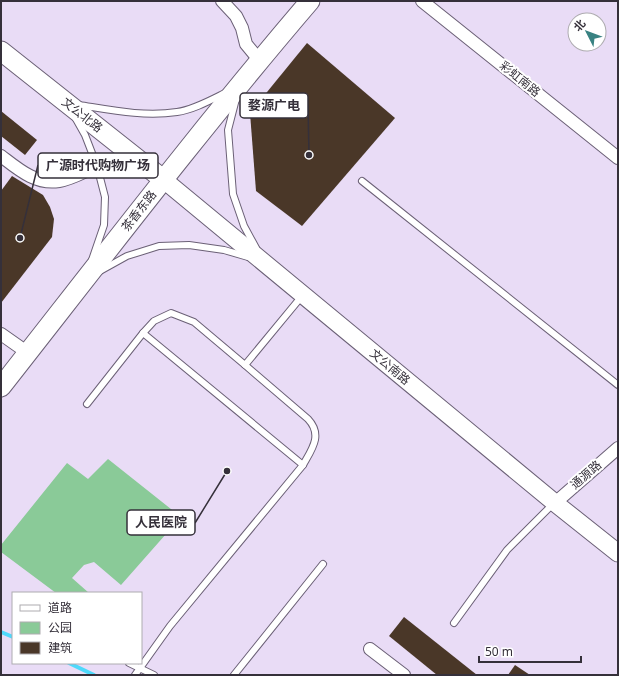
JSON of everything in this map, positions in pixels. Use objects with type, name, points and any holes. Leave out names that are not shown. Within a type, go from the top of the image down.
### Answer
[{"type":"main road","name":"茶香东路","points":[[1,387],[164,180],[310,1]]},
{"type":"main road","name":"文公北路","points":[[1,51],[164,180]]},
{"type":"main road","name":"文公南路","points":[[164,180],[555,503],[618,553]]},
{"type":"street","points":[[222,1],[236,16],[242,28],[246,44],[260,61]]},
{"type":"street","name":"彩虹南路","points":[[422,1],[618,158]]},
{"type":"street","points":[[1,156],[28,175],[38,180],[48,182],[60,181],[97,166]]},
{"type":"street","points":[[1,334],[28,353]]},
{"type":"street","name":"通源路","points":[[555,503],[618,448]]},
{"type":"street","points":[[370,649],[404,675]]},
{"type":"lane","points":[[66,102],[142,114],[178,112],[202,104],[239,87]]},
{"type":"lane","points":[[239,87],[228,130],[233,194],[244,226],[263,262]]},
{"type":"lane","points":[[66,102],[85,135],[97,166],[105,197],[104,225],[85,280]]},
{"type":"lane","points":[[362,181],[618,385]]},
{"type":"lane","points":[[85,280],[127,256],[159,246],[189,245],[224,250],[263,262]]},
{"type":"lane","points":[[245,365],[303,295]]},
{"type":"lane","points":[[87,404],[154,321],[171,313],[194,322],[314,425],[316,437],[312,450],[303,465],[170,626],[135,675]]},
{"type":"lane","points":[[143,333],[303,465]]},
{"type":"lane","points":[[454,623],[508,550],[555,503]]},
{"type":"lane","points":[[234,675],[323,564]]},
{"type":"lane","points":[[131,664],[154,675]]},
{"type":"green space","points":[[108,459],[181,517],[121,585],[94,562],[84,565],[72,578],[88,592],[55,592],[1,552],[1,545],[67,463],[88,479]]},
{"type":"building","points":[[307,43],[395,118],[302,226],[256,191],[250,113]]},
{"type":"building","points":[[1,111],[37,140],[25,155],[1,136]]},
{"type":"building","points":[[12,176],[43,195],[50,207],[54,219],[52,237],[1,303],[1,191]]},
{"type":"building","points":[[404,617],[477,675],[437,675],[389,636]]},
{"type":"building","points":[[515,665],[530,675],[508,675]]},
{"type":"waterway","points":[[1,632],[12,637]]},
{"type":"waterway","points":[[71,664],[94,675]]},
{"type":"place","name":"婺源广电","points":[[309,155]]},
{"type":"place","name":"广源时代购物广场","points":[[20,238]]},
{"type":"place","name":"人民医院","points":[[227,471]]}]
